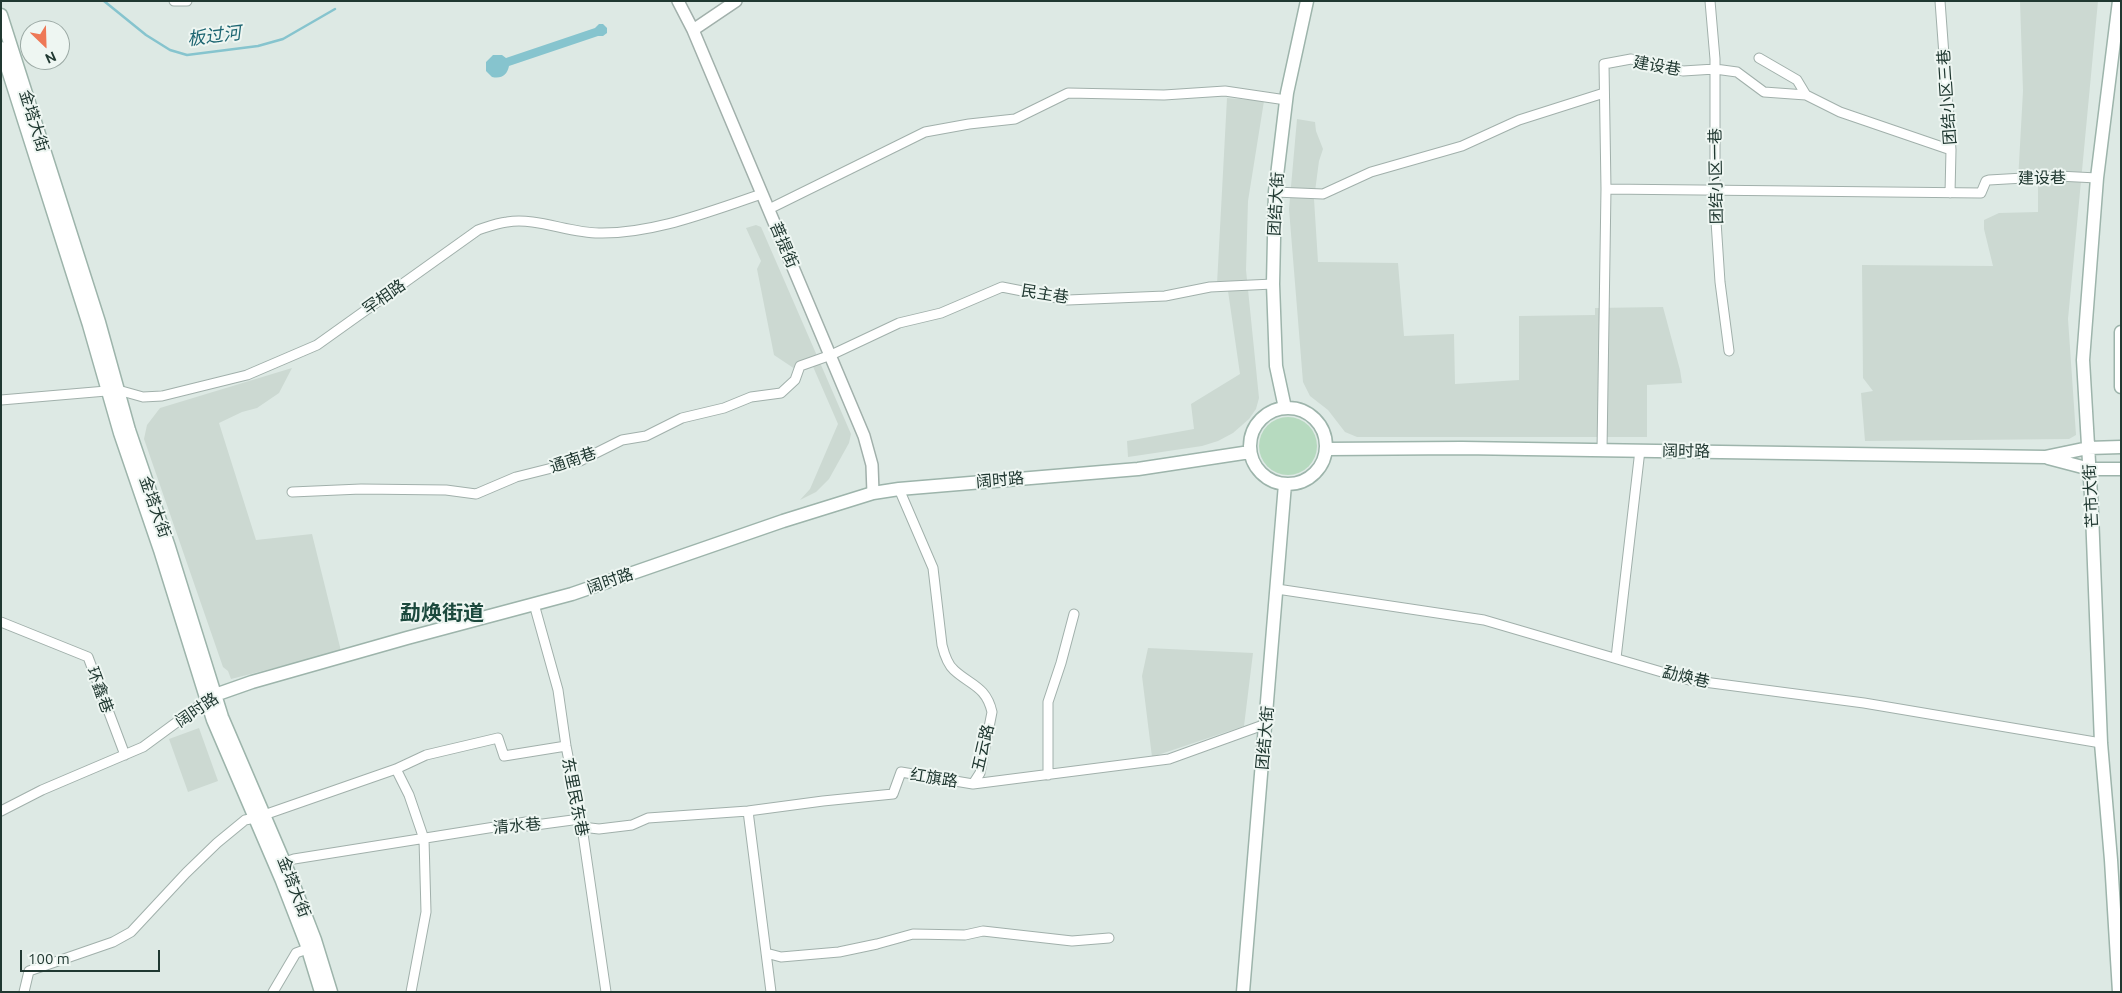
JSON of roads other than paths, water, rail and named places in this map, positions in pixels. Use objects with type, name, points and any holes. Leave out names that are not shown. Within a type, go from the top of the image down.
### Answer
[{"type":"main road","name":"团结大街","points":[[1285,408],[1276,366],[1273,284],[1275,192],[1286,100],[1307,1]]},
{"type":"main road","name":"芒市大街","points":[[2119,1],[2096,178],[2084,360],[2101,743],[2111,860],[2119,992]]},
{"type":"main road","name":"金塔大街","points":[[1,15],[99,322],[113,390]]},
{"type":"main road","name":"金塔大街","points":[[1,48],[211,698],[229,734],[260,816],[321,992]]},
{"type":"main road","points":[[2121,332],[2121,387]]},
{"type":"main road","points":[[1285,408],[1298,409],[1310,414],[1320,424],[1326,436],[1327,449],[1324,460],[1313,475],[1297,484],[1285,484],[1272,481],[1262,474],[1254,464],[1250,452],[1250,440],[1254,428],[1262,418],[1273,411],[1285,408]]},
{"type":"main road","points":[[2045,457],[2088,448],[2121,447]]},
{"type":"main road","name":"阔时路","points":[[1327,449],[1462,448],[2045,457]]},
{"type":"main road","name":"阔时路","points":[[211,698],[252,682],[572,594],[783,521],[873,493],[899,489],[1138,469],[1250,452]]},
{"type":"main road","points":[[2045,457],[2090,469],[2121,469]]},
{"type":"main road","name":"团结大街","points":[[1243,992],[1285,484]]},
{"type":"main road","name":"金塔大街","points":[[260,816],[285,862],[315,940],[331,992]]},
{"type":"street","points":[[174,1],[186,1]]},
{"type":"street","name":"菩提街","points":[[678,1],[769,209],[864,436],[872,465],[873,493]]},
{"type":"street","points":[[692,30],[736,1]]},
{"type":"street","name":"团结小区一巷","points":[[1710,1],[1715,69],[1715,192],[1720,282],[1729,351]]},
{"type":"street","name":"团结小区三巷","points":[[1940,1],[1951,150],[1950,193]]},
{"type":"street","points":[[1759,58],[1797,80],[1806,96]]},
{"type":"street","name":"建设巷","points":[[1604,93],[1604,64],[1631,60],[1683,71],[1715,69],[1736,72],[1764,92],[1806,96],[1840,112],[1951,150]]},
{"type":"street","points":[[769,209],[925,132],[969,124],[1015,119],[1068,93],[1164,95],[1226,91],[1286,100]]},
{"type":"street","points":[[1275,192],[1323,194],[1371,172],[1462,146],[1519,120],[1604,93],[1606,189],[1602,450]]},
{"type":"street","name":"建设巷","points":[[1606,189],[1715,192],[1981,193],[1986,180],[2058,176],[2096,178]]},
{"type":"street","name":"罕相路","points":[[1,400],[113,390],[143,396],[162,396],[247,375],[317,345],[478,230],[508,222],[521,222],[598,234],[632,231],[696,216],[762,194]]},
{"type":"street","name":"民主巷","points":[[831,355],[899,323],[941,313],[1002,287],[1068,300],[1165,296],[1210,287],[1273,284]]},
{"type":"street","name":"通南巷","points":[[292,492],[362,489],[446,490],[476,494],[516,478],[580,461],[622,440],[646,436],[682,418],[724,408],[751,397],[780,393],[795,380],[800,366],[831,355]]},
{"type":"street","points":[[1616,658],[1640,450]]},
{"type":"street","name":"五云路","points":[[899,489],[933,568],[942,645],[946,657],[952,669],[973,682],[986,696],[992,712],[980,773],[973,784]]},
{"type":"street","name":"勐焕巷","points":[[1276,589],[1484,620],[1689,680],[1864,703],[2101,743]]},
{"type":"street","name":"东里民东巷","points":[[534,604],[550,655],[558,690],[566,746],[581,823],[606,992]]},
{"type":"street","points":[[1048,775],[1048,702],[1061,664],[1074,614]]},
{"type":"street","name":"环鑫巷","points":[[1,622],[88,657],[124,755]]},
{"type":"street","name":"阔时路","points":[[1,811],[42,790],[143,747],[211,698]]},
{"type":"street","name":"红旗路","points":[[581,823],[599,829],[632,825],[648,818],[748,811],[823,800],[893,794],[901,772],[973,784],[1169,759],[1266,724]]},
{"type":"street","points":[[24,992],[29,971],[113,942],[131,932],[186,873],[217,843],[245,820],[396,769],[426,754],[498,738],[504,756],[566,746]]},
{"type":"street","points":[[396,769],[409,795],[424,839],[426,912],[411,992]]},
{"type":"street","points":[[748,811],[771,992]]},
{"type":"street","name":"清水巷","points":[[285,862],[526,822],[528,826],[581,823]]},
{"type":"street","points":[[766,953],[781,957],[840,952],[913,934],[965,935],[983,931],[1072,940],[1109,938]]},
{"type":"street","points":[[273,992],[296,953],[307,949]]},
{"type":"water","points":[[599,24],[603,24],[607,28],[607,33],[603,36],[598,36],[509,66],[507,72],[501,77],[492,77],[486,71],[486,62],[493,55],[502,55],[506,58],[595,28]]},
{"type":"waterway","name":"板过河","points":[[104,1],[146,35],[170,50],[187,55],[258,46],[283,39],[335,9]]},
{"type":"district","name":"勐焕街道","points":[[442,613]]}]
